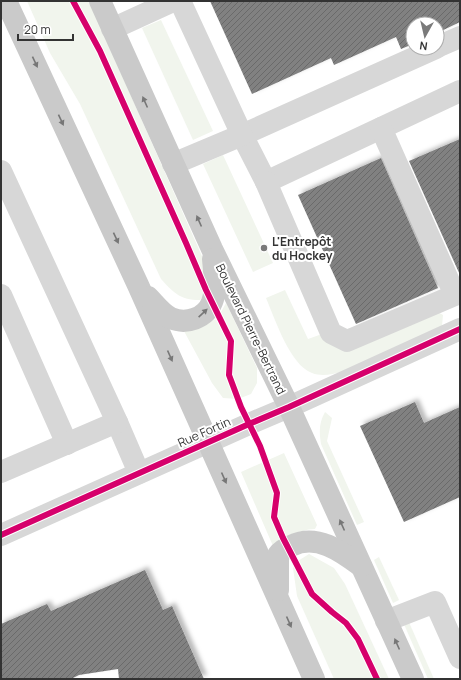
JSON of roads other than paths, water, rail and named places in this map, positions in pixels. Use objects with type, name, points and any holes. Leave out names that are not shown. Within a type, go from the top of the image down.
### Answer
[{"type":"main road","points":[[6,1],[138,285],[314,679]]},
{"type":"main road","name":"Boulevard Pierre-Bertrand","points":[[100,1],[212,249],[289,407],[413,679]]},
{"type":"main road","points":[[138,285],[156,305],[171,318],[184,320],[196,318],[206,310],[213,300],[214,287],[212,249]]},
{"type":"main road","points":[[278,600],[278,555],[296,544],[311,542],[326,545],[346,555],[361,566]]},
{"type":"street","points":[[112,29],[173,1]]},
{"type":"street","points":[[180,1],[242,135],[266,182],[331,333],[347,341],[458,301],[381,128]]},
{"type":"street","points":[[445,44],[460,37]]},
{"type":"street","points":[[173,164],[242,135],[418,56]]},
{"type":"street","points":[[266,182],[460,91]]},
{"type":"street","points":[[1,171],[139,473]]},
{"type":"street","points":[[1,295],[67,444]]},
{"type":"street","name":"Rue Fortin","points":[[1,535],[460,329]]},
{"type":"street","points":[[1,472],[117,422]]},
{"type":"street","points":[[386,621],[435,602],[460,658]]},
{"type":"place","name":"L'Entrepôt du Hockey","points":[[264,248]]}]
